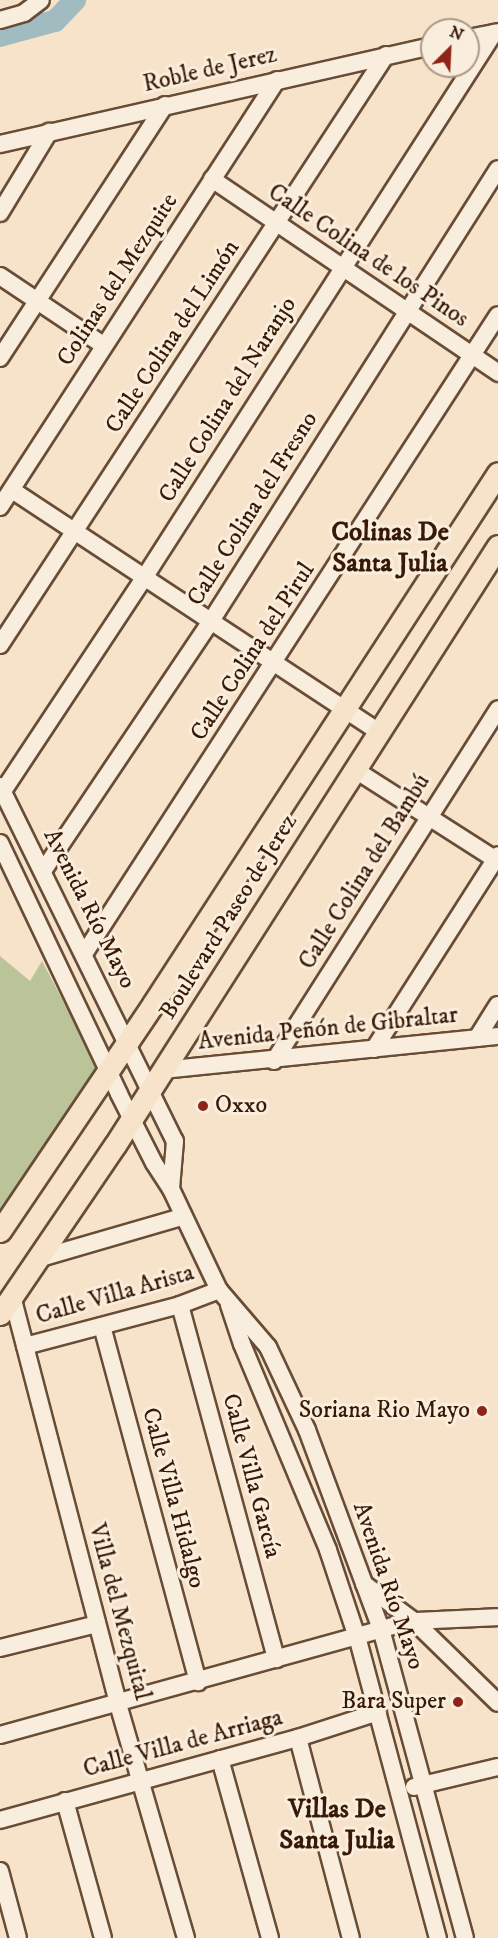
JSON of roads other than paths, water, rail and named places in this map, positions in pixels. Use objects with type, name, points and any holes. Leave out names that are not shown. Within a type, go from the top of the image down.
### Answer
[{"type":"main road","name":"Boulevard Paseo de Jerez","points":[[0,1231],[498,473]]},
{"type":"main road","name":"Boulevard Paseo de Jerez","points":[[6,1305],[151,1089],[498,546]]},
{"type":"street","points":[[0,20],[24,13],[41,0]]},
{"type":"street","points":[[480,36],[496,33]]},
{"type":"street","name":"Calle Colina del Naranjo","points":[[1,788],[144,578],[341,266],[496,33]]},
{"type":"street","name":"Roble de Jerez","points":[[0,144],[420,48]]},
{"type":"street","name":"Calle Colina del Limón","points":[[0,645],[386,55]]},
{"type":"street","name":"Colinas del Mezquite","points":[[0,507],[103,345],[278,80]]},
{"type":"street","points":[[0,358],[165,105]]},
{"type":"street","points":[[0,213],[49,132]]},
{"type":"street","name":"Calle Colina del Fresno","points":[[43,871],[211,621],[498,169]]},
{"type":"street","name":"Calle Colina de los Pinos","points":[[212,179],[498,373]]},
{"type":"street","points":[[0,276],[103,345]]},
{"type":"street","name":"Calle Colina del Pirul","points":[[84,954],[275,663],[498,315]]},
{"type":"street","points":[[12,490],[378,731]]},
{"type":"street","name":"Calle Colina del Bambú","points":[[274,1061],[498,709]]},
{"type":"street","points":[[354,769],[428,818],[497,858],[374,1049]]},
{"type":"street","name":"Avenida Río Mayo","points":[[1,788],[128,1039],[175,1142],[171,1189]]},
{"type":"street","name":"Avenida Río Mayo","points":[[0,843],[6,871],[108,1068],[131,1118],[171,1189],[182,1217],[219,1290],[262,1339],[284,1378],[381,1629],[465,1938]]},
{"type":"street","points":[[477,1038],[498,1005]]},
{"type":"street","name":"Avenida Peñón de Gibraltar","points":[[163,1070],[274,1061],[498,1036]]},
{"type":"street","points":[[37,1259],[182,1217]]},
{"type":"street","name":"Calle Villa Arista","points":[[25,1346],[180,1305],[219,1290]]},
{"type":"street","name":"Villa del Mezquital","points":[[6,1305],[25,1346],[118,1704],[186,1938]]},
{"type":"street","name":"Calle Villa García","points":[[180,1305],[276,1659]]},
{"type":"street","name":"Avenida Río Mayo","points":[[230,1305],[242,1344],[328,1550],[357,1637],[438,1938]]},
{"type":"street","name":"Calle Villa Hidalgo","points":[[102,1326],[198,1682]]},
{"type":"street","points":[[364,1584],[414,1621],[498,1703]]},
{"type":"street","points":[[0,1735],[414,1621],[498,1617]]},
{"type":"street","points":[[0,1648],[97,1624]]},
{"type":"street","name":"Calle Villa de Arriaga","points":[[0,1820],[298,1738],[378,1712]]},
{"type":"street","points":[[298,1738],[351,1938]]},
{"type":"street","points":[[220,1759],[270,1938]]},
{"type":"street","points":[[400,1790],[498,1767]]},
{"type":"street","points":[[65,1801],[103,1938]]},
{"type":"street","points":[[0,1871],[18,1938]]},
{"type":"waterway","points":[[0,36],[55,21],[75,0]]},
{"type":"place","name":"Oxxo","points":[[203,1106]]},
{"type":"place","name":"Soriana Rio Mayo","points":[[482,1411]]},
{"type":"place","name":"Bara Super","points":[[458,1702]]},
{"type":"district","name":"Colinas De Santa Julia","points":[[390,548]]},
{"type":"district","name":"Villas De Santa Julia","points":[[337,1824]]}]
